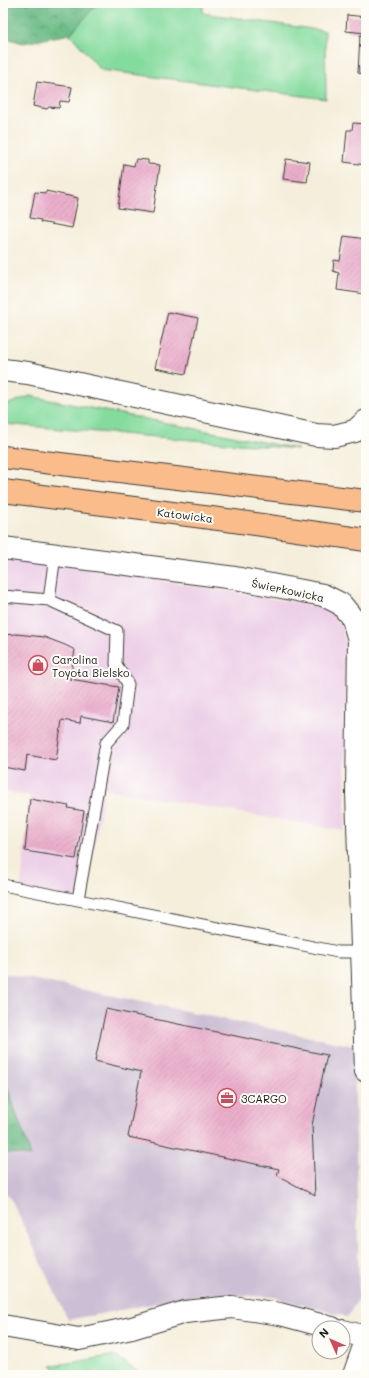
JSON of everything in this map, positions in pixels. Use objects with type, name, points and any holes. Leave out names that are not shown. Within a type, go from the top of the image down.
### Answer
[{"type":"main road","points":[[3,456],[366,501]]},
{"type":"main road","name":"Katowicka","points":[[3,491],[366,540]]},
{"type":"street","points":[[3,370],[28,373],[316,436],[334,436],[355,431],[366,421]]},
{"type":"street","name":"Świerkowicka","points":[[3,548],[235,578],[323,596],[341,604],[353,619],[359,640],[357,793],[362,952],[365,981],[366,1071]]},
{"type":"street","points":[[3,1326],[79,1339],[132,1328],[186,1312],[232,1307],[280,1314],[311,1322]]},
{"type":"street","points":[[351,1333],[366,1337]]},
{"type":"street","points":[[354,1375],[366,1340]]},
{"type":"lane","points":[[49,600],[55,555]]},
{"type":"lane","points":[[3,596],[49,600],[117,632],[116,664],[128,684],[123,724],[106,743],[78,899]]},
{"type":"lane","points":[[3,885],[338,952],[362,952]]},
{"type":"shaded area","points":[[3,558],[74,566],[323,607],[334,615],[342,627],[346,643],[345,831],[104,789],[84,907],[20,896],[30,796],[3,791]]},
{"type":"shaded area","points":[[3,973],[354,1046],[359,1298],[347,1317],[273,1297],[205,1294],[68,1320],[12,1201],[3,1191],[3,1152],[31,1156],[3,1075]]},
{"type":"green space","points":[[3,3],[98,3],[70,34],[23,43],[3,37]]},
{"type":"green space","points":[[98,3],[203,3],[203,13],[325,31],[326,99],[101,70],[70,34]]},
{"type":"green space","points":[[30,396],[298,449],[3,424],[3,406]]},
{"type":"green space","points":[[3,1075],[31,1156],[3,1152]]},
{"type":"green space","points":[[115,1355],[142,1375],[61,1375],[51,1366]]},
{"type":"building","points":[[347,15],[366,17],[366,33],[346,31]]},
{"type":"building","points":[[360,35],[366,35],[366,74],[358,73]]},
{"type":"building","points":[[37,82],[72,87],[69,102],[60,101],[59,108],[49,107],[47,109],[33,106]]},
{"type":"building","points":[[353,123],[366,124],[366,165],[344,162],[347,130],[352,130]]},
{"type":"building","points":[[136,159],[148,160],[148,164],[160,165],[153,213],[118,208],[124,164],[134,166]]},
{"type":"building","points":[[286,159],[310,162],[307,182],[283,179]]},
{"type":"building","points":[[46,191],[78,198],[72,228],[40,222],[41,220],[30,218],[35,192],[46,193]]},
{"type":"building","points":[[344,236],[366,239],[366,294],[337,290],[339,273],[333,271],[334,260],[340,261]]},
{"type":"building","points":[[168,312],[198,318],[186,374],[155,368]]},
{"type":"building","points":[[16,634],[44,637],[75,650],[70,679],[119,687],[113,722],[81,716],[80,723],[62,720],[56,760],[27,755],[25,771],[3,767],[3,635]]},
{"type":"building","points":[[30,799],[69,806],[68,808],[84,811],[76,859],[25,851]]},
{"type":"building","name":"3CARGO","points":[[106,1009],[327,1055],[312,1125],[315,1196],[277,1175],[279,1169],[128,1137],[141,1072],[95,1061]]},
{"type":"place","name":"Carolina Toyota Bielsko","points":[[38,665]]},
{"type":"place","name":"3CARGO","points":[[227,1098]]}]
